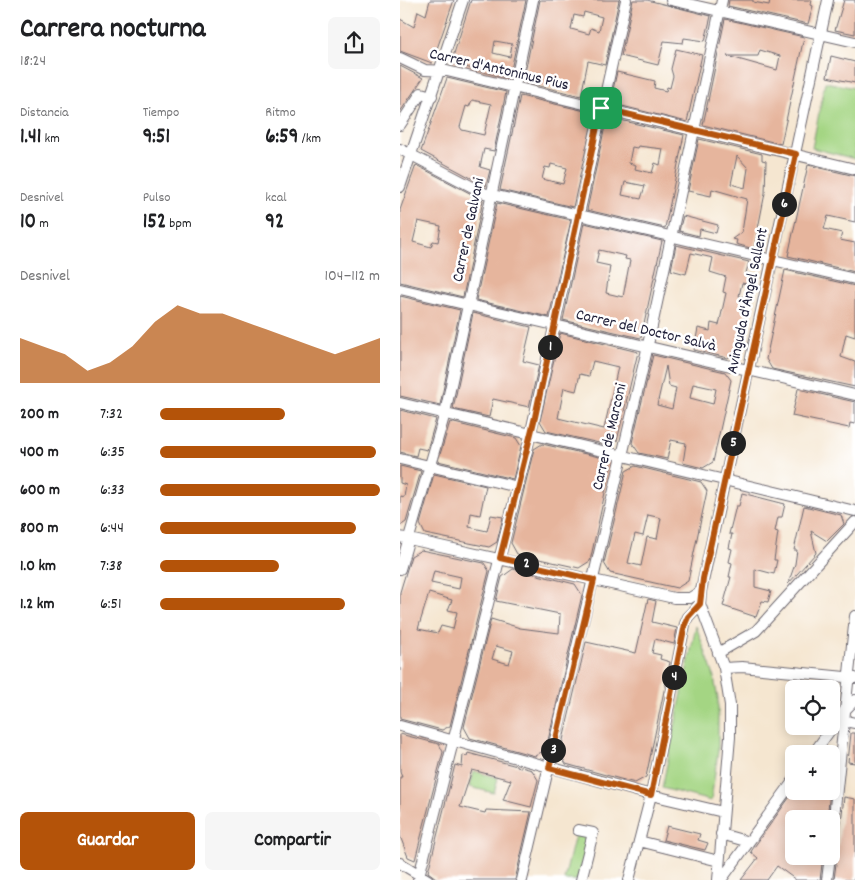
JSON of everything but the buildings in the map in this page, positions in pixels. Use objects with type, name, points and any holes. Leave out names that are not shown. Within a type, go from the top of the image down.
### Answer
[{"type":"street","points":[[400,187],[463,0]]},
{"type":"street","name":"Carrer de Galvani","points":[[400,569],[404,538],[430,465],[445,414],[533,0]]},
{"type":"street","points":[[400,863],[422,878],[454,741],[531,435],[626,0]]},
{"type":"street","points":[[671,0],[855,42]]},
{"type":"street","name":"Carrer de Marconi","points":[[522,880],[594,580],[647,347],[722,0]]},
{"type":"street","name":"Avinguda d'Àngel Sallent","points":[[700,604],[703,579],[828,0]]},
{"type":"street","name":"Carrer d'Antoninus Pius","points":[[400,58],[425,70],[447,71],[855,169]]},
{"type":"street","points":[[400,125],[421,93],[432,96]]},
{"type":"street","points":[[400,149],[484,193],[855,279]]},
{"type":"street","name":"Carrer del Doctor Salvà","points":[[400,289],[855,396]]},
{"type":"street","points":[[400,403],[855,511]]},
{"type":"street","points":[[400,459],[518,487]]},
{"type":"street","points":[[718,653],[756,631],[855,522]]},
{"type":"street","points":[[404,538],[674,598],[690,598],[701,591]]},
{"type":"street","points":[[629,880],[651,795],[685,624],[688,617],[700,604],[724,668],[730,705],[730,737],[721,834],[719,880]]},
{"type":"street","points":[[836,810],[848,718],[855,616]]},
{"type":"street","points":[[724,668],[742,667],[851,677]]},
{"type":"street","points":[[822,745],[848,718],[855,700]]},
{"type":"street","points":[[400,726],[549,768],[723,812]]},
{"type":"street","points":[[719,880],[785,792]]},
{"type":"street","points":[[578,830],[593,833],[581,880]]},
{"type":"street","points":[[721,834],[749,842]]},
{"type":"street","points":[[639,841],[719,861]]},
{"type":"street","points":[[828,880],[829,865]]},
{"type":"green space","points":[[825,82],[855,88],[855,159],[812,148]]},
{"type":"green space","points":[[696,626],[713,673],[718,699],[718,751],[711,801],[662,788]]},
{"type":"green space","points":[[474,771],[498,778],[494,793],[470,787]]},
{"type":"green space","points":[[576,831],[590,835],[578,880],[564,880]]},
{"type":"route","points":[[601,108],[796,154],[703,579],[700,604],[688,617],[685,624],[651,795],[549,768],[594,580],[500,558],[535,417],[601,108]]}]
